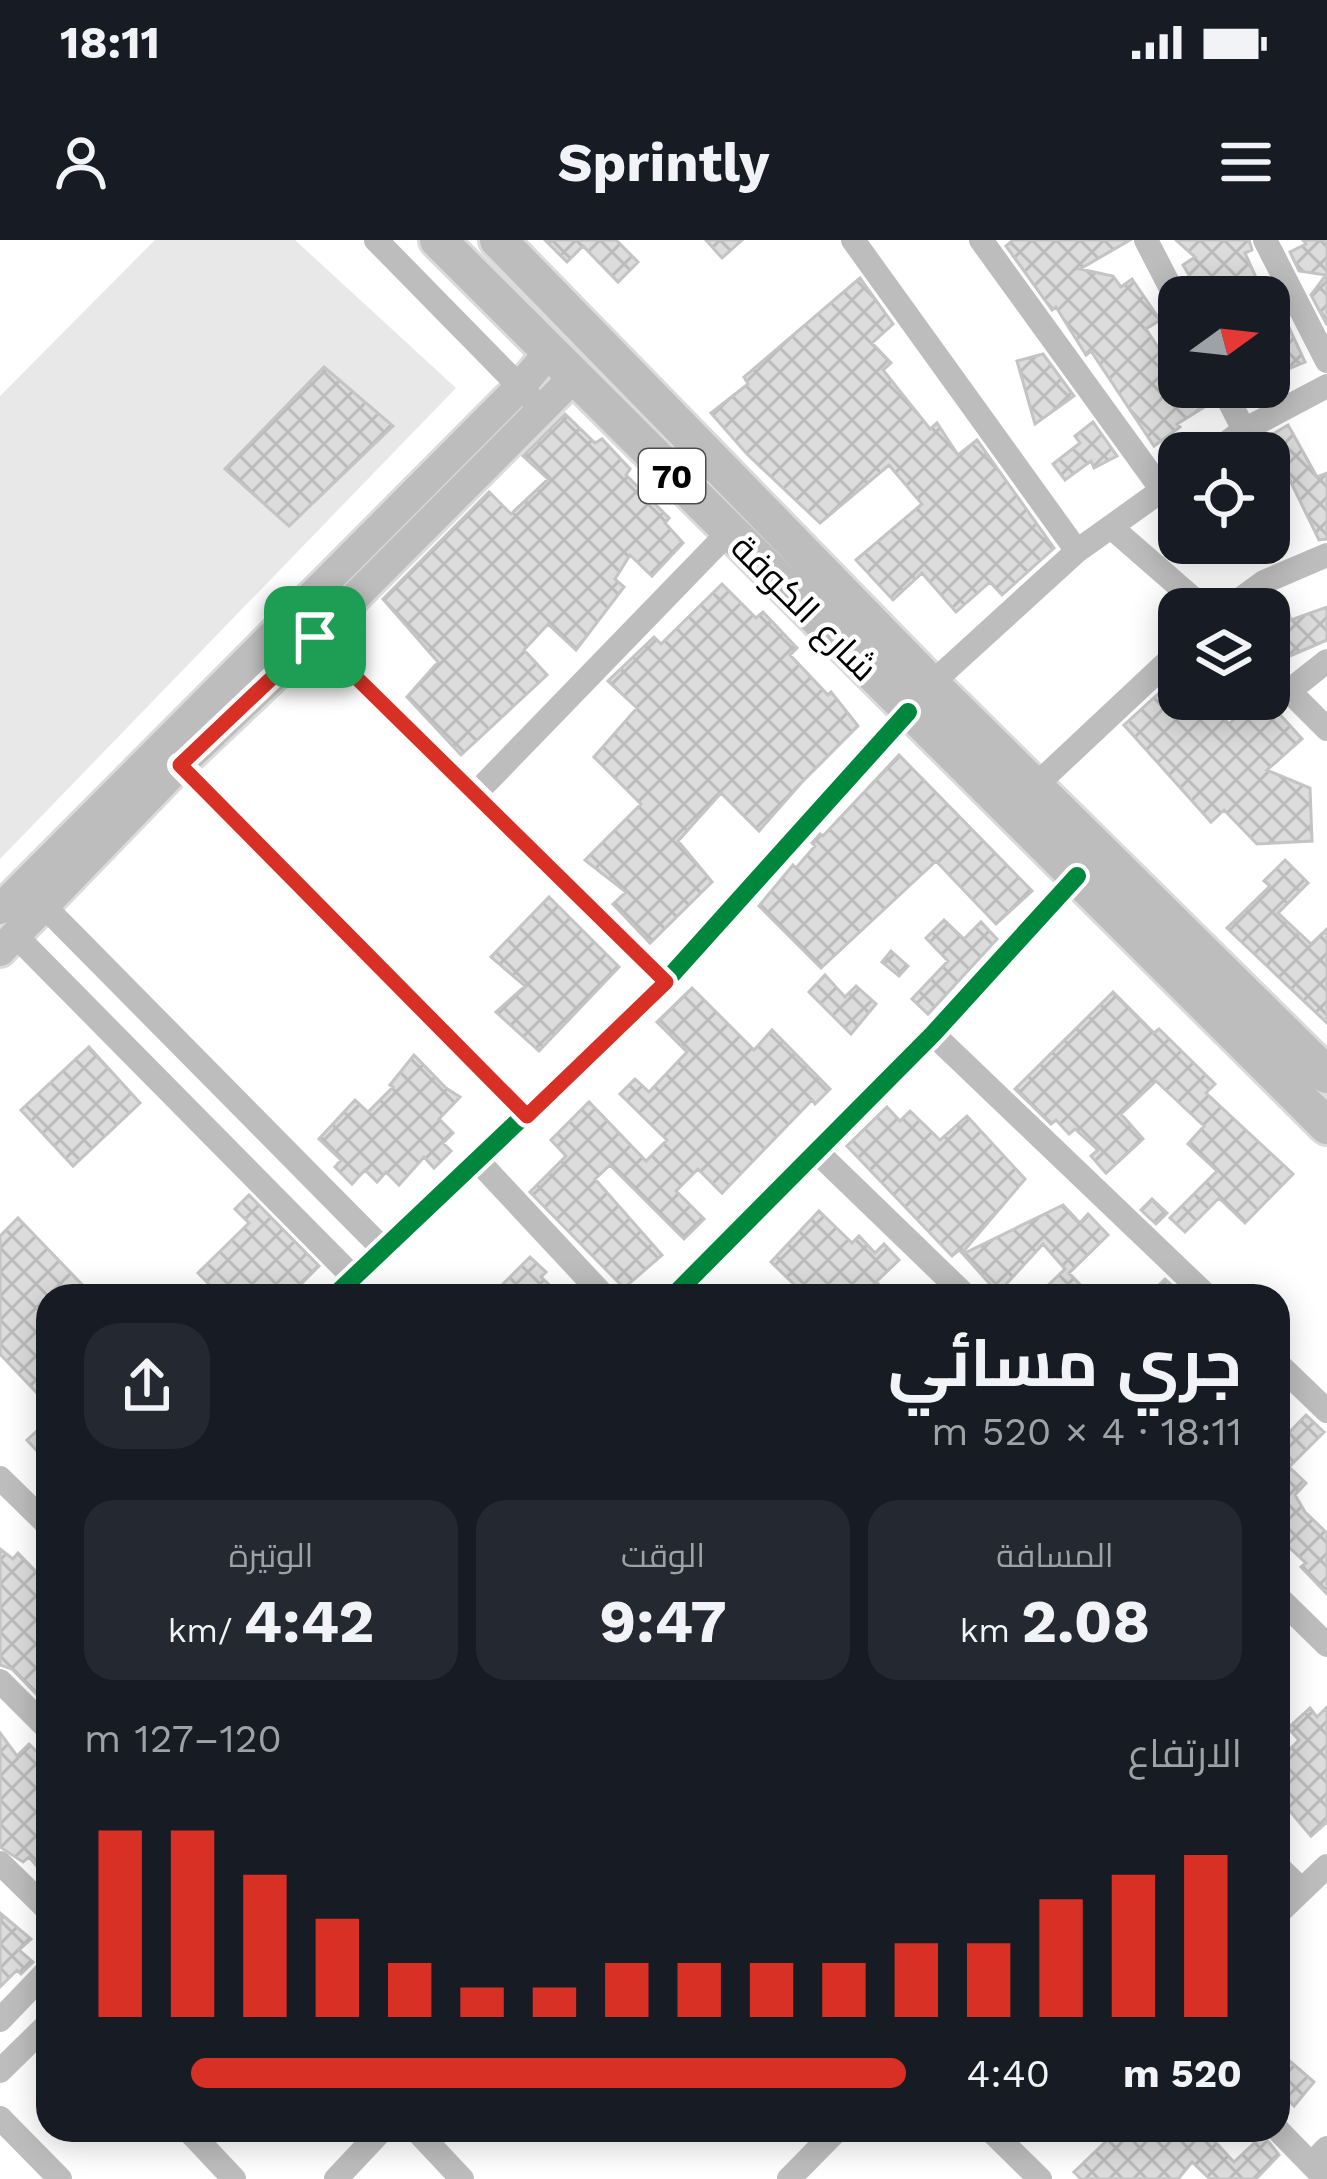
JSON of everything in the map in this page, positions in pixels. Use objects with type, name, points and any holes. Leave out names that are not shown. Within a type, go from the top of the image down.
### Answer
[{"type":"highway","name":"شارع الكوفة","points":[[438,240],[728,533],[920,698],[1034,787],[1327,1075]]},
{"type":"highway","name":"شارع الكوفة","points":[[498,240],[920,698],[1077,876],[1327,1126]]},
{"type":"highway","points":[[506,309],[509,285],[526,273]]},
{"type":"main road","points":[[5,932],[521,386],[562,364]]},
{"type":"main road","points":[[137,788],[180,765],[543,410],[562,364]]},
{"type":"main road","points":[[5,932],[44,905],[96,831]]},
{"type":"street","points":[[376,240],[543,410]]},
{"type":"street","points":[[853,240],[1077,551]]},
{"type":"street","points":[[981,240],[1158,469]]},
{"type":"street","points":[[1146,240],[1165,276]]},
{"type":"street","points":[[1265,240],[1327,361]]},
{"type":"street","points":[[1241,432],[1327,386]]},
{"type":"street","points":[[1233,408],[1244,430]]},
{"type":"street","points":[[346,1284],[666,982],[920,698],[1077,551],[1158,493]]},
{"type":"street","points":[[1111,527],[1181,588]]},
{"type":"street","points":[[476,793],[728,533]]},
{"type":"street","points":[[1256,588],[1327,555]]},
{"type":"street","points":[[315,637],[666,982]]},
{"type":"street","points":[[1290,690],[1327,661]]},
{"type":"street","points":[[1034,787],[1158,671]]},
{"type":"street","points":[[1290,692],[1327,729]]},
{"type":"street","points":[[180,765],[527,1116]]},
{"type":"street","points":[[697,1284],[1077,876]]},
{"type":"street","points":[[44,905],[383,1249]]},
{"type":"street","points":[[5,932],[353,1277]]},
{"type":"street","points":[[933,1034],[1194,1284]]},
{"type":"street","points":[[817,1152],[954,1284]]},
{"type":"street","points":[[478,1162],[593,1284]]},
{"type":"street","points":[[1290,1376],[1327,1411]]},
{"type":"street","points":[[0,1478],[36,1514]]},
{"type":"street","points":[[1290,1609],[1327,1645]]},
{"type":"street","points":[[0,1681],[36,1718]]},
{"type":"street","points":[[0,1863],[36,1898]]},
{"type":"street","points":[[1290,1901],[1327,1866]]},
{"type":"street","points":[[1290,1879],[1301,1890]]},
{"type":"street","points":[[36,1982],[7,2012],[36,2023]]},
{"type":"street","points":[[0,2071],[36,2036]]},
{"type":"street","points":[[0,2118],[60,2179]]},
{"type":"street","points":[[1290,2139],[1322,2164]]},
{"type":"street","points":[[199,2142],[234,2179]]},
{"type":"street","points":[[335,2179],[370,2142]]},
{"type":"street","points":[[427,2142],[462,2179]]},
{"type":"street","points":[[789,2179],[825,2142]]},
{"type":"street","points":[[1002,2142],[1040,2179]]},
{"type":"shaded area","points":[[155,240],[295,240],[456,388],[0,859],[0,396]]},
{"type":"building","points":[[545,240],[616,240],[638,262],[618,282],[583,246],[567,262]]},
{"type":"building","points":[[706,240],[742,240],[722,258]]},
{"type":"building","points":[[1013,240],[1130,240],[1080,269],[1113,276],[1121,287],[1132,279],[1158,317],[1146,329],[1158,347],[1158,408],[1203,408],[1177,424],[1180,427],[1173,432],[1158,432],[1154,446],[1091,351],[1086,355],[1056,307],[1052,310],[1006,246]]},
{"type":"building","points":[[1176,240],[1249,240],[1252,250],[1245,253],[1255,276],[1190,276],[1183,265],[1195,257]]},
{"type":"building","points":[[1303,240],[1327,240],[1327,325],[1311,295],[1326,275],[1299,271],[1290,252],[1306,244]]},
{"type":"building","points":[[860,278],[893,324],[872,343],[891,363],[883,370],[930,429],[937,423],[958,455],[977,440],[1054,548],[1002,595],[990,582],[956,612],[922,573],[893,600],[856,560],[922,504],[889,465],[820,523],[711,413],[748,384],[744,377]]},
{"type":"building","points":[[1290,330],[1305,362],[1290,368]]},
{"type":"building","points":[[1043,354],[1074,396],[1035,424],[1017,361]]},
{"type":"building","points":[[324,367],[393,426],[289,526],[225,469]]},
{"type":"building","points":[[565,414],[595,443],[602,439],[630,469],[626,475],[669,518],[665,523],[683,543],[652,576],[630,555],[615,579],[624,587],[576,650],[548,624],[524,650],[547,675],[461,755],[407,697],[438,662],[383,599],[489,492],[511,514],[548,479],[523,456]]},
{"type":"building","points":[[1093,422],[1117,456],[1094,468],[1091,461],[1065,480],[1053,464],[1080,443],[1075,436]]},
{"type":"building","points":[[1288,425],[1317,477],[1327,473],[1327,539],[1319,540],[1290,480],[1290,432],[1276,432]]},
{"type":"building","points":[[722,584],[756,618],[763,612],[797,648],[790,655],[828,695],[831,692],[858,726],[759,831],[721,793],[678,841],[712,882],[650,943],[613,904],[626,892],[585,860],[641,804],[594,757],[637,708],[608,681],[654,637],[661,644]]},
{"type":"building","points":[[1327,607],[1327,640],[1290,656],[1290,617]]},
{"type":"building","points":[[1158,694],[1158,720],[1225,720],[1229,724],[1233,720],[1285,720],[1302,739],[1267,770],[1310,788],[1312,841],[1257,844],[1224,810],[1211,822],[1124,725]]},
{"type":"building","points":[[899,755],[1032,891],[996,924],[936,861],[821,968],[759,906],[815,846],[812,843],[820,834]]},
{"type":"building","points":[[1285,860],[1308,883],[1278,913],[1311,944],[1327,929],[1327,1023],[1227,928],[1270,886],[1264,881]]},
{"type":"building","points":[[549,897],[619,967],[539,1051],[496,1012],[525,986],[491,957]]},
{"type":"building","points":[[944,920],[964,939],[981,922],[997,939],[928,1014],[912,999],[948,961],[926,938]]},
{"type":"building","points":[[891,951],[908,966],[899,976],[882,962]]},
{"type":"building","points":[[825,975],[845,997],[856,986],[876,1004],[851,1034],[809,992]]},
{"type":"building","points":[[692,988],[754,1050],[772,1030],[830,1089],[815,1104],[812,1100],[722,1193],[698,1169],[676,1191],[704,1219],[684,1239],[610,1165],[595,1179],[662,1255],[629,1284],[620,1284],[530,1192],[566,1156],[551,1140],[589,1102],[646,1161],[667,1140],[620,1094],[635,1079],[649,1092],[687,1052],[657,1022]]},
{"type":"building","points":[[1113,992],[1215,1084],[1206,1093],[1293,1174],[1245,1223],[1219,1198],[1185,1232],[1170,1218],[1217,1171],[1188,1144],[1204,1126],[1156,1081],[1121,1114],[1143,1139],[1106,1173],[1091,1156],[1098,1150],[1075,1129],[1069,1134],[1056,1120],[1051,1124],[1015,1089]]},
{"type":"building","points":[[89,1047],[140,1103],[73,1166],[21,1110]]},
{"type":"building","points":[[414,1055],[460,1097],[439,1119],[453,1133],[443,1143],[451,1151],[434,1168],[424,1157],[399,1185],[386,1172],[377,1182],[365,1170],[352,1184],[335,1167],[341,1160],[319,1139],[355,1100],[368,1112],[393,1087],[390,1085]]},
{"type":"building","points":[[887,1107],[900,1121],[910,1111],[940,1140],[967,1116],[1025,1179],[962,1253],[959,1250],[952,1256],[847,1146]]},
{"type":"building","points":[[249,1195],[319,1266],[301,1284],[209,1284],[198,1273],[249,1223],[235,1209]]},
{"type":"building","points":[[1152,1199],[1167,1213],[1156,1224],[1141,1210]]},
{"type":"building","points":[[1063,1205],[1080,1223],[1088,1214],[1108,1235],[1069,1273],[1080,1284],[1049,1284],[1065,1269],[1043,1244],[1006,1284],[990,1284],[963,1254]]},
{"type":"building","points":[[819,1211],[852,1243],[859,1236],[875,1253],[884,1244],[899,1260],[878,1284],[794,1284],[771,1262]]},
{"type":"building","points":[[18,1218],[81,1284],[36,1284],[36,1392],[0,1354],[0,1236]]},
{"type":"building","points":[[530,1257],[546,1272],[541,1277],[548,1284],[503,1284]]},
{"type":"building","points":[[1306,1415],[1324,1432],[1290,1466],[1290,1432]]},
{"type":"building","points":[[1290,1468],[1306,1483],[1295,1495],[1327,1533],[1327,1594],[1301,1567],[1306,1563],[1290,1548]]},
{"type":"building","points":[[0,1549],[13,1559],[18,1553],[36,1572],[36,1694],[12,1669],[0,1665]]},
{"type":"building","points":[[1327,1707],[1327,1822],[1311,1836],[1290,1811],[1290,1749],[1299,1740],[1290,1726],[1310,1708],[1317,1717]]},
{"type":"building","points":[[0,1733],[17,1756],[29,1744],[36,1751],[36,1865],[29,1857],[23,1862],[0,1847]]},
{"type":"building","points":[[0,1913],[31,1939],[19,1950],[33,1962],[0,1987]]},
{"type":"building","points":[[1290,2061],[1314,2082],[1294,2106],[1290,2102]]},
{"type":"building","points":[[1105,2142],[1215,2142],[1234,2162],[1255,2142],[1269,2142],[1279,2155],[1256,2179],[1210,2179],[1192,2162],[1178,2179],[1081,2179],[1074,2172]]},
{"type":"cycle path","points":[[315,637],[666,981]]},
{"type":"cycle path","points":[[347,1284],[666,981],[908,712]]},
{"type":"cycle path","points":[[180,765],[527,1116]]},
{"type":"cycle path","points":[[685,1284],[933,1034],[1077,876]]},
{"type":"route","points":[[315,637],[666,982],[527,1116],[180,765],[315,637]]}]
